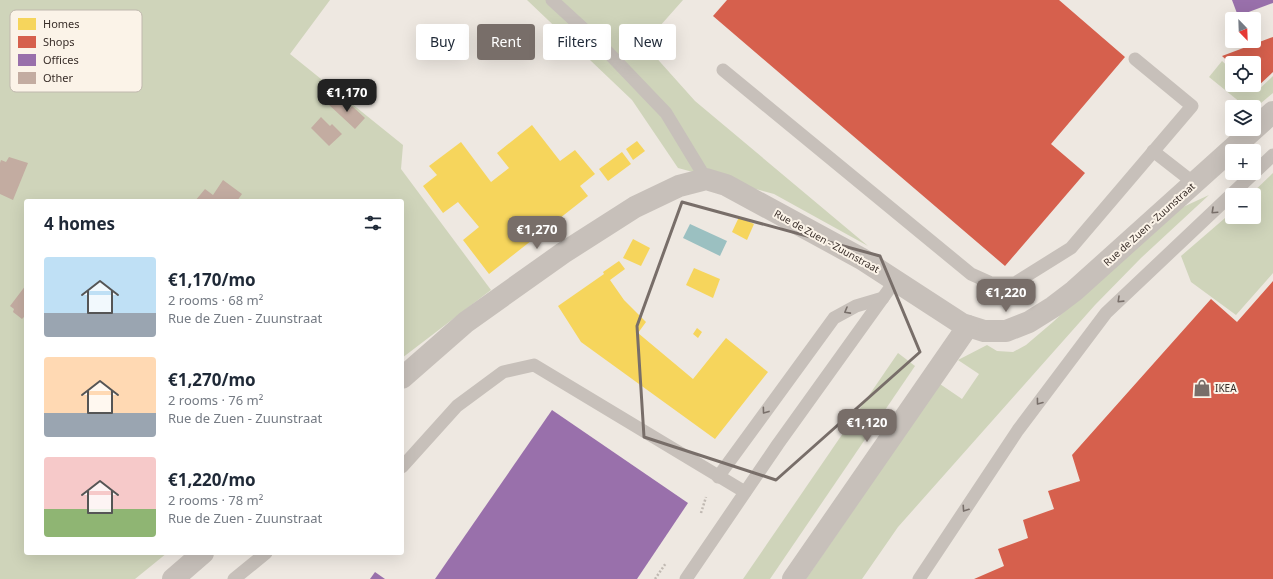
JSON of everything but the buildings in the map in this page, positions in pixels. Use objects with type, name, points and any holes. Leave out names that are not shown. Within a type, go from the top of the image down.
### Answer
[{"type":"street","name":"Rue de Zuen - Zuunstraat","points":[[706,178],[733,189],[862,259],[889,290],[962,324],[984,331],[1006,331],[1029,322],[1054,308],[1273,112]]},
{"type":"street","points":[[404,376],[466,322],[562,253],[635,207],[679,186],[706,178]]},
{"type":"street","points":[[793,579],[968,326]]},
{"type":"street","points":[[173,579],[201,555]]},
{"type":"lane","points":[[552,0],[600,44],[666,113],[706,178]]},
{"type":"lane","points":[[723,70],[971,274],[991,283],[1014,283],[1071,248],[1192,106],[1135,59]]},
{"type":"lane","points":[[1153,151],[1194,183]]},
{"type":"lane","points":[[919,579],[1018,430],[1106,313],[1273,155]]},
{"type":"lane","points":[[718,477],[834,318],[889,290]]},
{"type":"lane","points":[[686,579],[778,444],[889,290]]},
{"type":"lane","points":[[404,465],[457,406],[503,372],[534,366],[745,492]]},
{"type":"lane","points":[[234,579],[264,555]]},
{"type":"highlighted area","points":[[682,202],[880,256],[920,352],[776,480],[644,437],[637,326]]},
{"type":"green space","points":[[0,0],[330,0],[290,54],[403,145],[401,169],[491,290],[404,356],[404,199],[24,199],[24,555],[165,555],[135,579],[0,579]]},
{"type":"green space","points":[[527,0],[683,0],[662,24],[619,24],[619,60],[658,60],[695,101],[868,246],[774,194],[678,168],[632,100],[590,60],[611,60],[611,24],[552,24]]},
{"type":"green space","points":[[1222,61],[1225,64],[1225,90],[1209,77]]},
{"type":"green space","points":[[1273,76],[1273,93],[1261,103],[1261,100],[1237,100],[1228,92],[1261,92],[1261,87]]},
{"type":"green space","points":[[1273,173],[1273,273],[1236,315],[1191,282],[1181,256],[1225,218],[1225,224],[1261,224],[1261,188],[1257,188]]},
{"type":"green space","points":[[1209,195],[1141,258],[1095,305],[898,527],[862,579],[806,579],[940,384],[962,399],[979,374],[958,360],[987,345],[997,351],[1013,352],[1026,345],[1053,322],[1170,213]]},
{"type":"green space","points":[[898,353],[915,366],[770,579],[743,579]]},
{"type":"water","points":[[690,224],[727,241],[720,256],[683,238]]},
{"type":"place","name":"IKEA","points":[[1202,388]]}]
